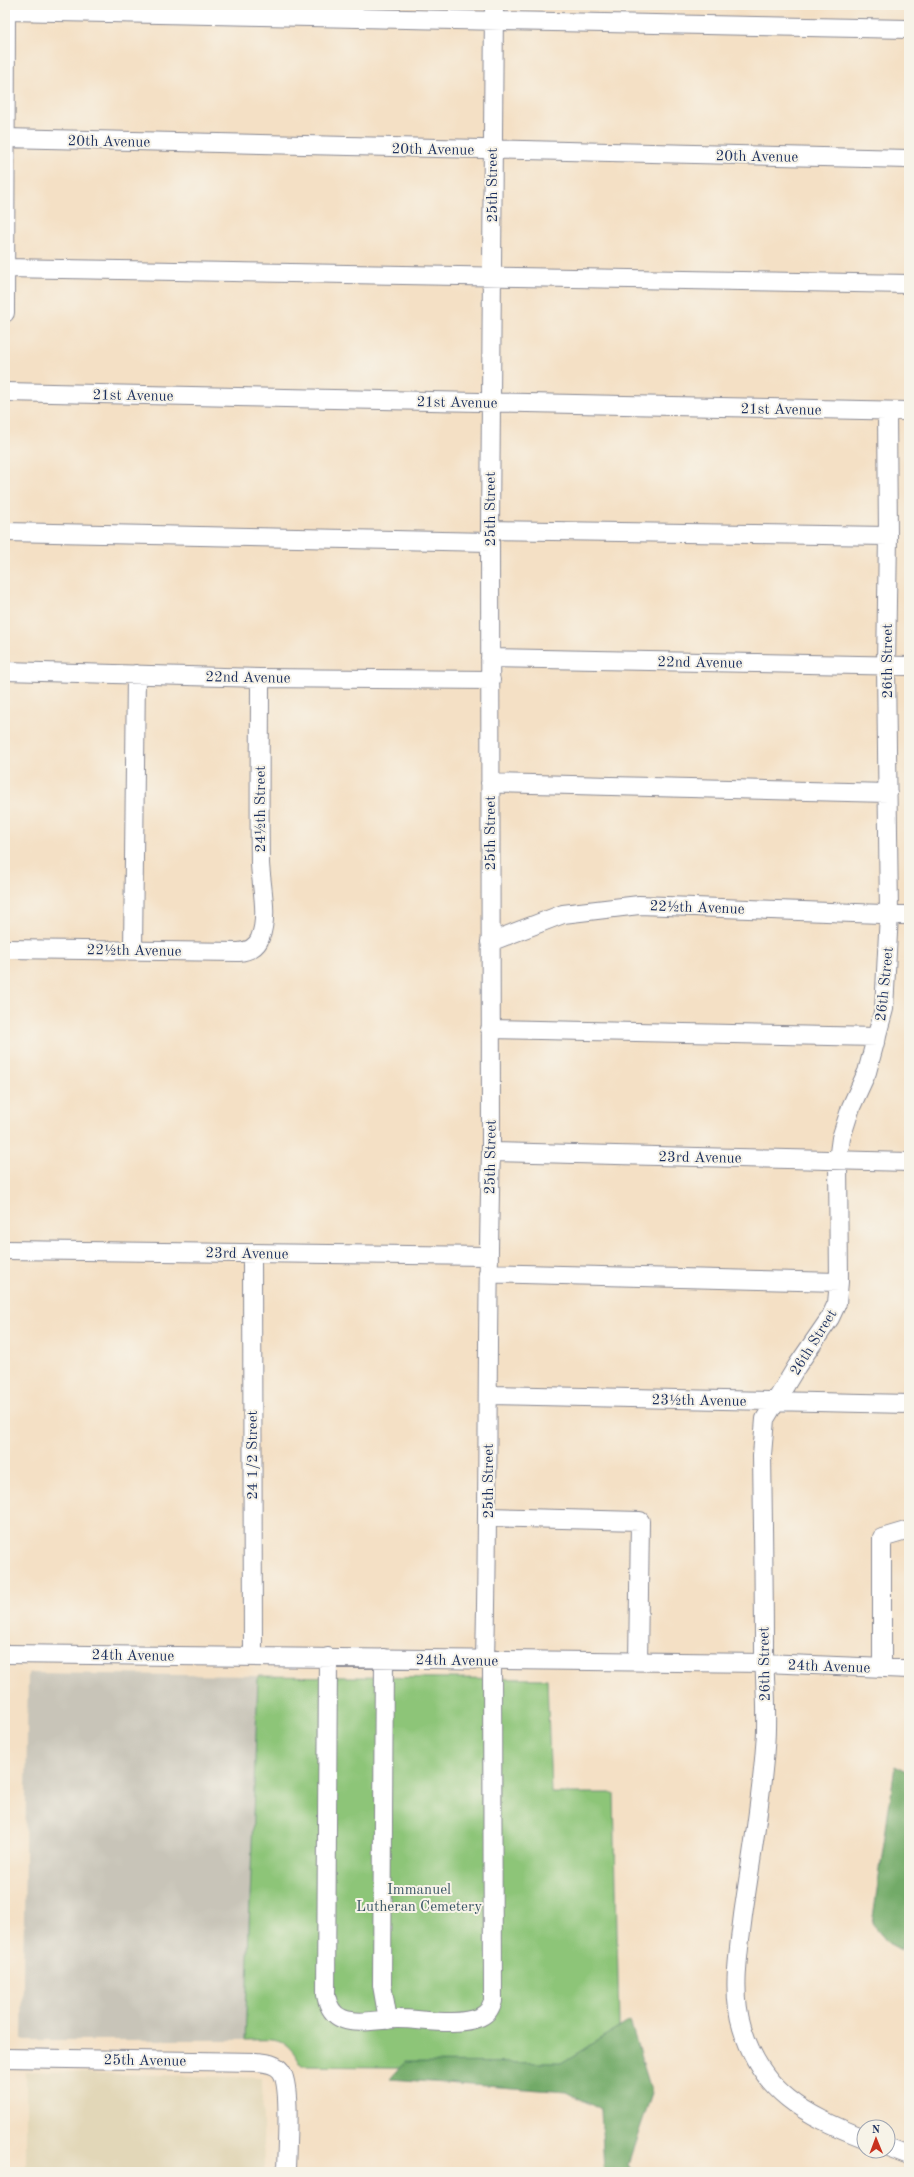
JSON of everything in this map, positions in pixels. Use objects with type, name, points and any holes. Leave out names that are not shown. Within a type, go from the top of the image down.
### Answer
[{"type":"street","points":[[5,313],[6,8],[494,14],[909,29]]},
{"type":"street","name":"25th Street","points":[[328,1657],[326,1995],[328,2006],[335,2015],[352,2021],[469,2020],[480,2016],[490,2010],[493,2001],[488,1660],[488,1264],[491,1152],[490,536],[494,14]]},
{"type":"street","name":"20th Avenue","points":[[5,138],[492,151],[909,159]]},
{"type":"street","points":[[5,268],[909,284]]},
{"type":"street","name":"21st Avenue","points":[[5,392],[909,411]]},
{"type":"street","name":"26th Street","points":[[856,2135],[824,2123],[802,2110],[784,2095],[764,2072],[751,2051],[741,2026],[738,2006],[739,1961],[765,1746],[763,1433],[765,1419],[775,1401],[830,1318],[836,1304],[839,1282],[838,1160],[845,1125],[868,1072],[884,1009],[889,914],[886,666],[888,536],[887,411]]},
{"type":"street","points":[[5,532],[490,536],[888,536]]},
{"type":"street","name":"22nd Avenue","points":[[490,658],[909,666]]},
{"type":"street","name":"22nd Avenue","points":[[5,671],[260,678],[491,680]]},
{"type":"street","points":[[133,950],[136,674]]},
{"type":"street","name":"24½th Street","points":[[260,678],[260,862],[263,920],[260,940]]},
{"type":"street","points":[[490,783],[888,793]]},
{"type":"street","name":"22½th Avenue","points":[[490,942],[563,914],[639,905],[909,915]]},
{"type":"street","name":"22½th Avenue","points":[[5,948],[239,952],[247,951],[260,940]]},
{"type":"street","points":[[490,1029],[877,1037]]},
{"type":"street","name":"23rd Avenue","points":[[491,1152],[909,1162]]},
{"type":"street","name":"23rd Avenue","points":[[5,1250],[252,1253],[839,1282]]},
{"type":"street","name":"24 1/2 Street","points":[[252,1253],[253,1656]]},
{"type":"street","name":"23½th Avenue","points":[[489,1395],[909,1404]]},
{"type":"street","points":[[488,1517],[640,1521],[638,1662]]},
{"type":"street","points":[[882,1668],[882,1538],[909,1530]]},
{"type":"street","name":"24th Avenue","points":[[5,1654],[764,1663],[909,1669]]},
{"type":"street","points":[[384,1658],[382,1978],[388,2020]]},
{"type":"street","name":"25th Avenue","points":[[5,2058],[266,2063],[276,2067],[286,2080],[286,2172]]},
{"type":"street","points":[[896,2150],[909,2155]]},
{"type":"shaded area","points":[[28,1673],[258,1676],[245,2040],[22,2040]]},
{"type":"shaded area","points":[[26,2071],[262,2078],[264,2172],[26,2172]]},
{"type":"green space","name":"Immanuel Lutheran Cemetery","points":[[258,1676],[547,1679],[551,1793],[614,1793],[620,2070],[302,2066],[291,2049],[280,2041],[245,2040]]},
{"type":"green space","points":[[895,1766],[909,1773],[909,1914],[901,1950],[888,1943],[872,1924]]},
{"type":"green space","points":[[630,2021],[652,2093],[628,2164],[632,2172],[604,2172],[601,2110],[567,2092],[390,2079],[405,2062],[561,2063]]}]
